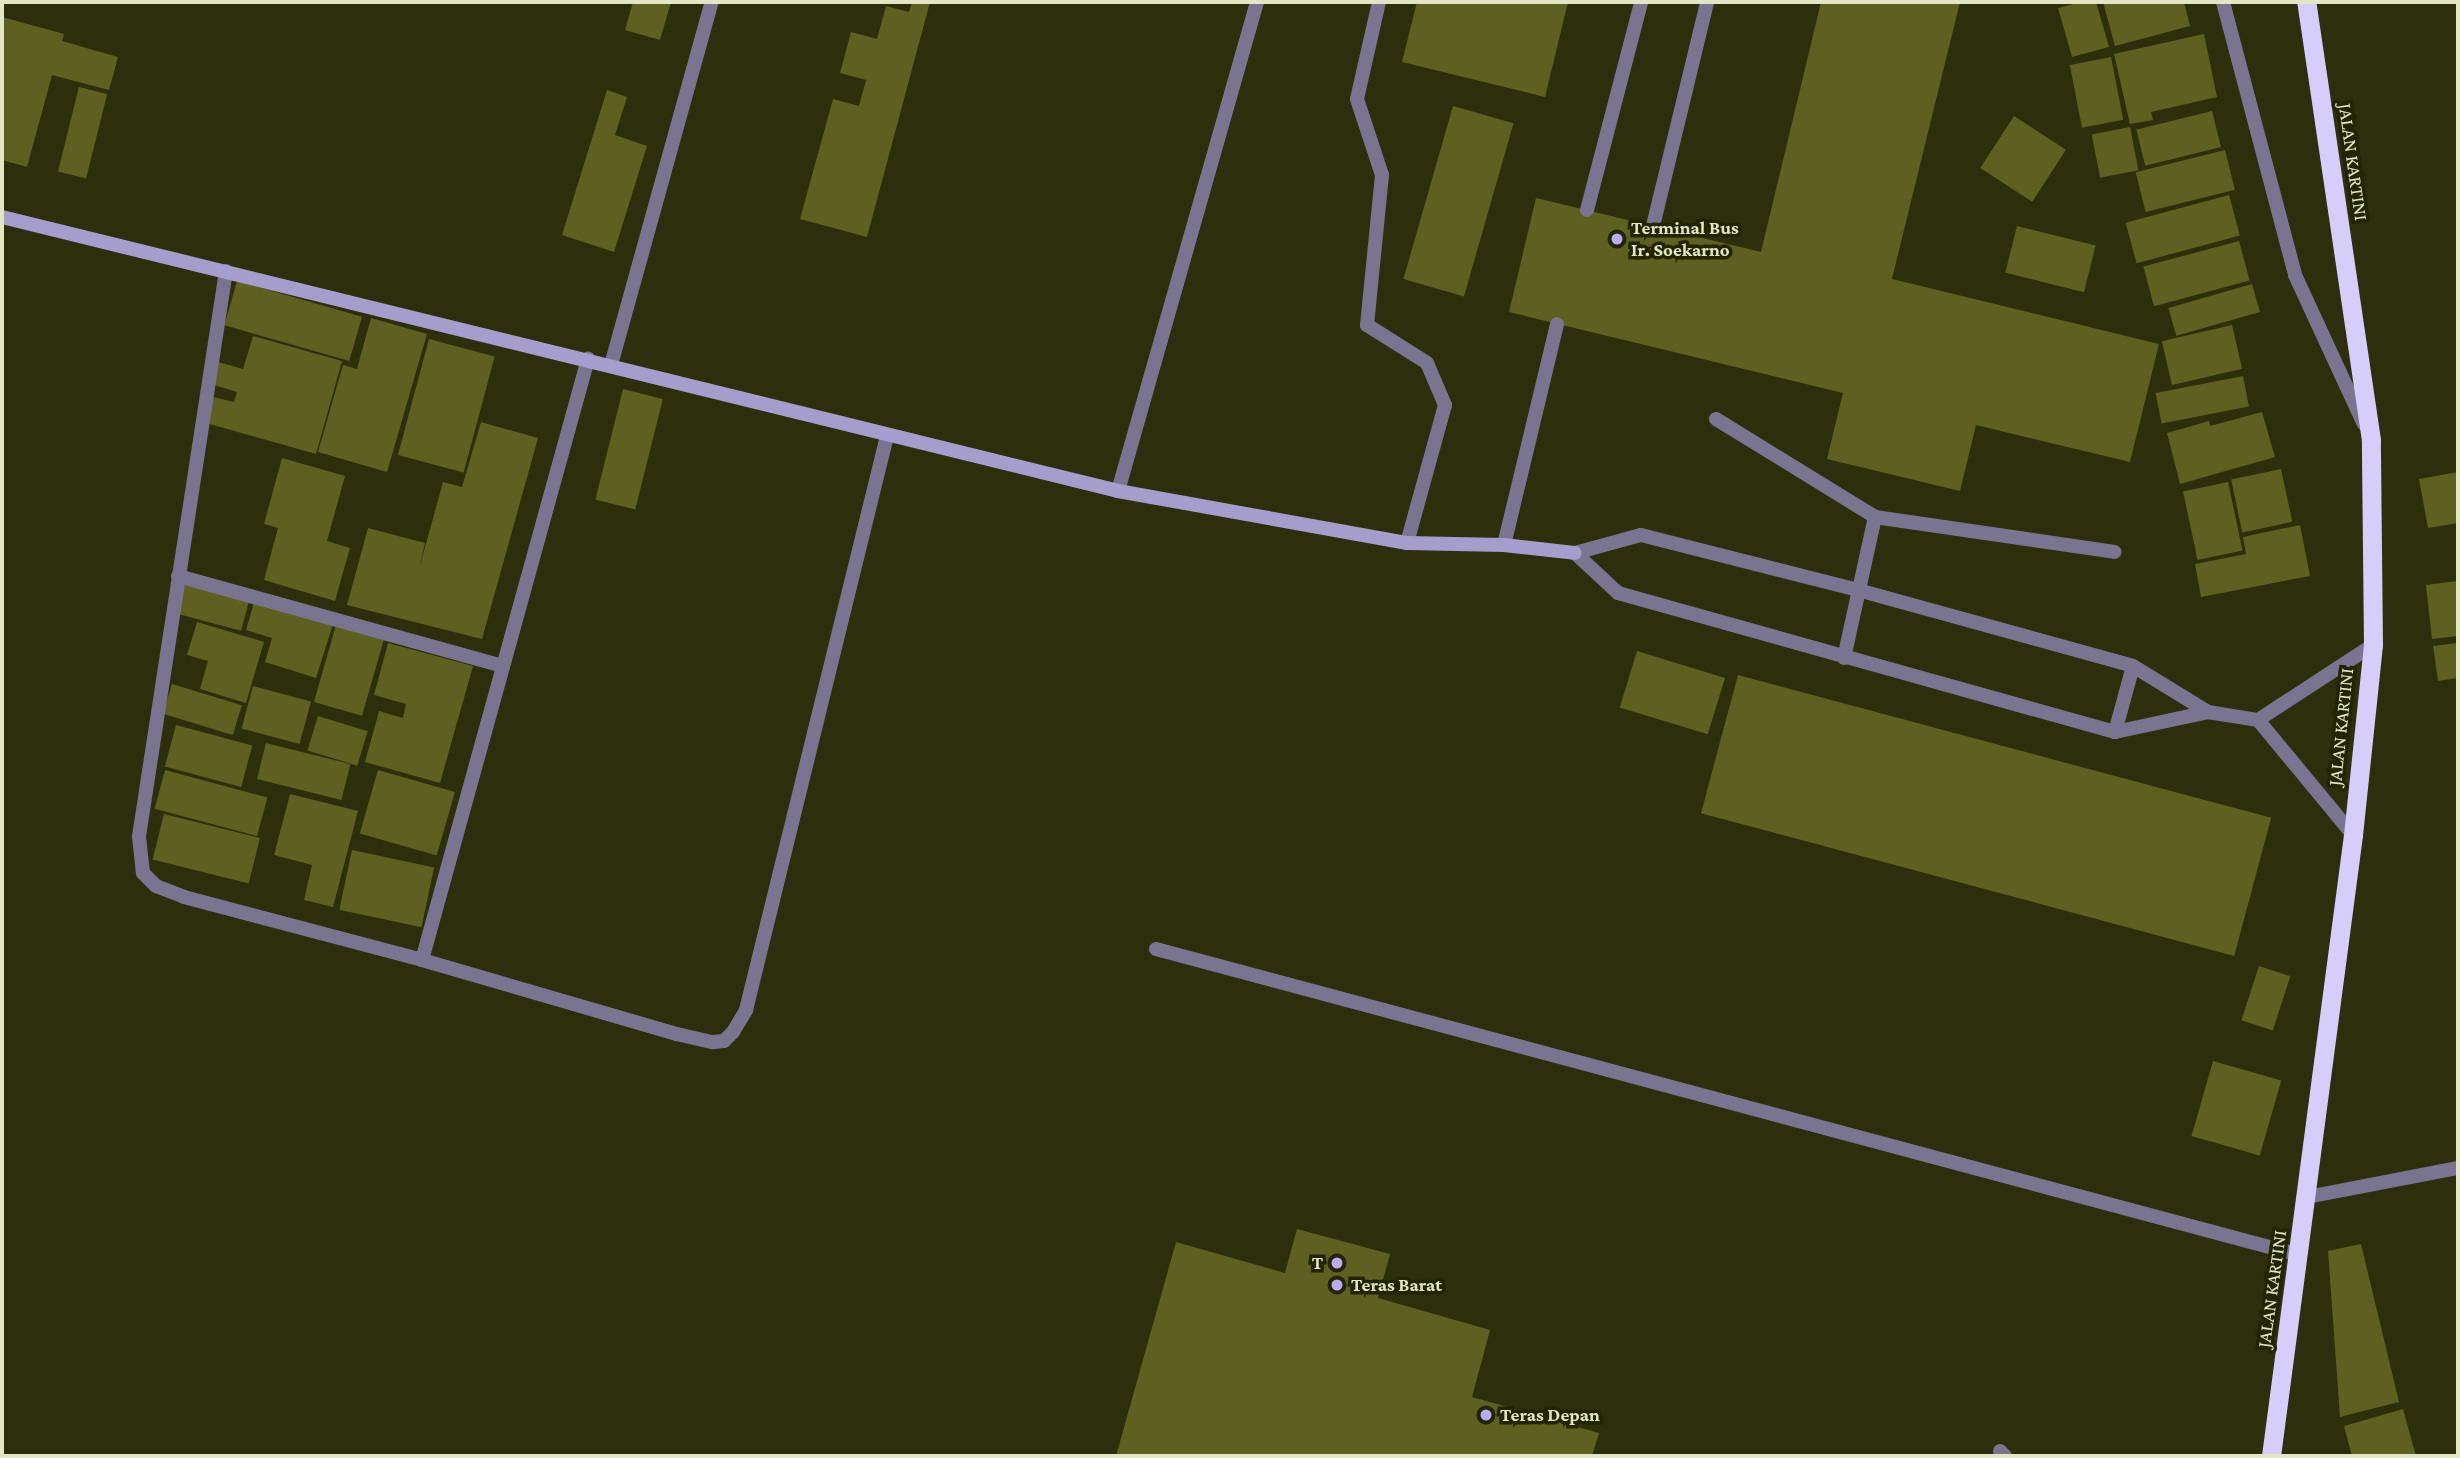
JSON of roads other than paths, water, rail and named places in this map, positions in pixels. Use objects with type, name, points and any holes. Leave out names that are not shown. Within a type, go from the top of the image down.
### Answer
[{"type":"highway","name":"JALAN KARTINI","points":[[2271,1456],[2300,1255],[2353,835],[2373,645],[2371,440],[2306,2]]},
{"type":"main road","points":[[2,217],[1118,491],[1407,543],[1504,545],[1575,553]]},
{"type":"street","points":[[611,365],[712,2]]},
{"type":"street","points":[[1118,491],[1258,2]]},
{"type":"street","points":[[1379,2],[1357,99],[1382,175],[1367,325],[1427,363],[1446,405],[1407,543]]},
{"type":"street","points":[[1587,210],[1641,2]]},
{"type":"street","points":[[1653,226],[1707,2]]},
{"type":"street","points":[[2223,2],[2295,275],[2371,440]]},
{"type":"street","points":[[226,271],[139,836],[143,873],[156,886],[184,897],[422,960],[689,1037],[713,1042],[724,1041],[733,1032],[746,1010],[887,436]]},
{"type":"street","points":[[1504,545],[1557,324]]},
{"type":"street","points":[[422,960],[588,359]]},
{"type":"street","points":[[1716,419],[1875,517],[2114,552]]},
{"type":"street","points":[[1844,658],[1875,517]]},
{"type":"street","points":[[1575,553],[1641,536],[1858,590],[2133,666],[2208,712]]},
{"type":"street","points":[[1575,553],[1618,593],[2115,732],[2208,712],[2258,720],[2353,835]]},
{"type":"street","points":[[178,576],[503,666]]},
{"type":"street","points":[[2258,720],[2373,645]]},
{"type":"street","points":[[2115,732],[2133,666]]},
{"type":"street","points":[[1156,949],[2300,1255]]},
{"type":"street","points":[[2307,1197],[2458,1168]]},
{"type":"place","name":"Terminal Bus Ir. Soekarno","points":[[1617,239]]},
{"type":"place","name":"T","points":[[1337,1263]]},
{"type":"place","name":"Teras Barat","points":[[1337,1285]]},
{"type":"place","name":"Teras Depan","points":[[1486,1415]]}]
